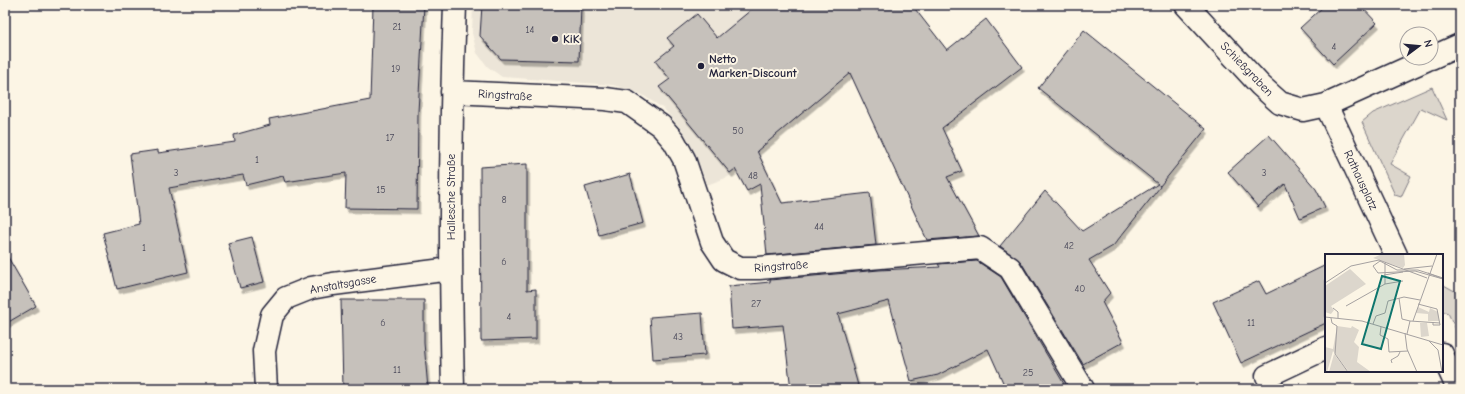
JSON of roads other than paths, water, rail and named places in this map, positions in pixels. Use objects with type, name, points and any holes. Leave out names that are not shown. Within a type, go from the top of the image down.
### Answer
[{"type":"street","name":"Hallesche Straße","points":[[452,389],[450,269],[452,92],[455,5]]},
{"type":"street","name":"Schießgraben","points":[[1186,5],[1260,85],[1280,103],[1303,110],[1326,105],[1412,66]]},
{"type":"street","name":"Schießgraben","points":[[1439,54],[1460,45]]},
{"type":"street","name":"Ringstraße","points":[[452,92],[605,99],[627,102],[661,126],[674,141],[684,159],[712,242],[724,260],[740,268],[759,268],[980,248],[1010,268],[1083,389]]},
{"type":"street","name":"Rathausplatz","points":[[1326,105],[1396,254]]},
{"type":"street","name":"Anstaltsgasse","points":[[266,389],[264,351],[270,322],[272,315],[286,298],[311,288],[333,284],[450,269]]},
{"type":"street","points":[[1267,376],[1325,348]]},
{"type":"street","points":[[1443,356],[1458,389]]},
{"type":"place","name":"KiK","points":[[555,39]]},
{"type":"place","name":"Netto Marken-Discount","points":[[701,66]]}]
